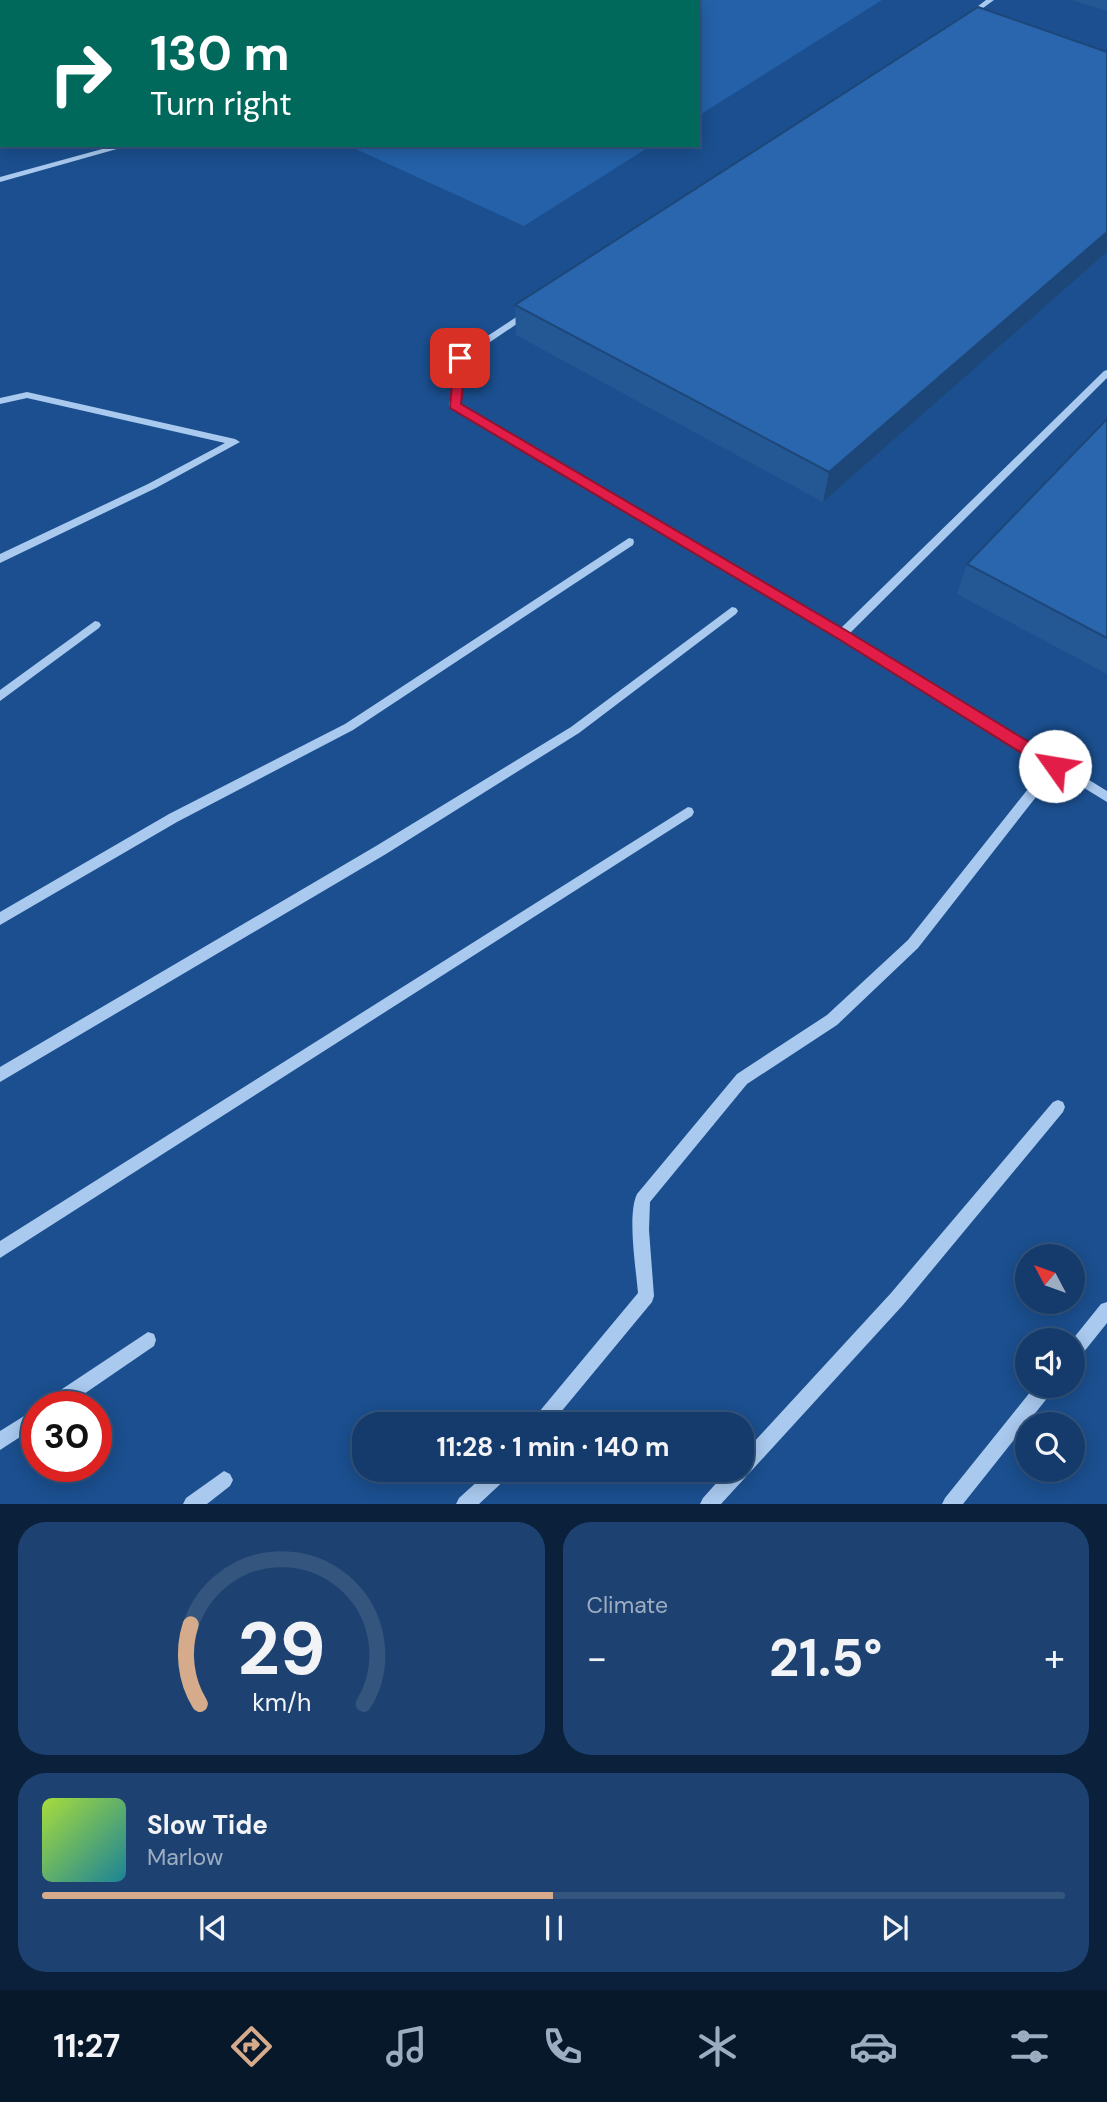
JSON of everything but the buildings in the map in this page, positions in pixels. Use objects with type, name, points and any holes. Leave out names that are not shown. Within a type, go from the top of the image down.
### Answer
[{"type":"street","points":[[951,27],[991,0]]},
{"type":"street","points":[[974,12],[986,16]]},
{"type":"street","points":[[0,180],[120,147]]},
{"type":"street","points":[[540,304],[460,358],[454,406],[842,634],[1107,797]]},
{"type":"street","points":[[842,634],[1107,373]]},
{"type":"street","points":[[0,401],[27,395],[235,442],[152,486],[0,559]]},
{"type":"street","points":[[0,919],[173,818],[349,727],[629,542]]},
{"type":"street","points":[[0,1075],[382,850],[575,730],[732,611]]},
{"type":"street","points":[[0,696],[95,625]]},
{"type":"street","points":[[550,1412],[646,1296],[641,1230],[642,1199],[742,1079],[832,1020],[913,944],[1032,793]]},
{"type":"street","points":[[0,1250],[688,812]]},
{"type":"street","points":[[754,1455],[897,1299],[1058,1107]]},
{"type":"street","points":[[1085,1337],[1107,1310]]},
{"type":"street","points":[[73,1391],[148,1340]]},
{"type":"street","points":[[951,1503],[1036,1398]]},
{"type":"street","points":[[0,1441],[21,1427]]},
{"type":"street","points":[[192,1503],[224,1480]]},
{"type":"street","points":[[466,1503],[490,1482]]},
{"type":"street","points":[[709,1503],[729,1482]]},
{"type":"shaded area","points":[[700,0],[882,0],[700,115]]},
{"type":"shaded area","points":[[351,147],[649,147],[524,226]]},
{"type":"route","points":[[460,358],[454,406],[842,634],[1055,766]]}]
